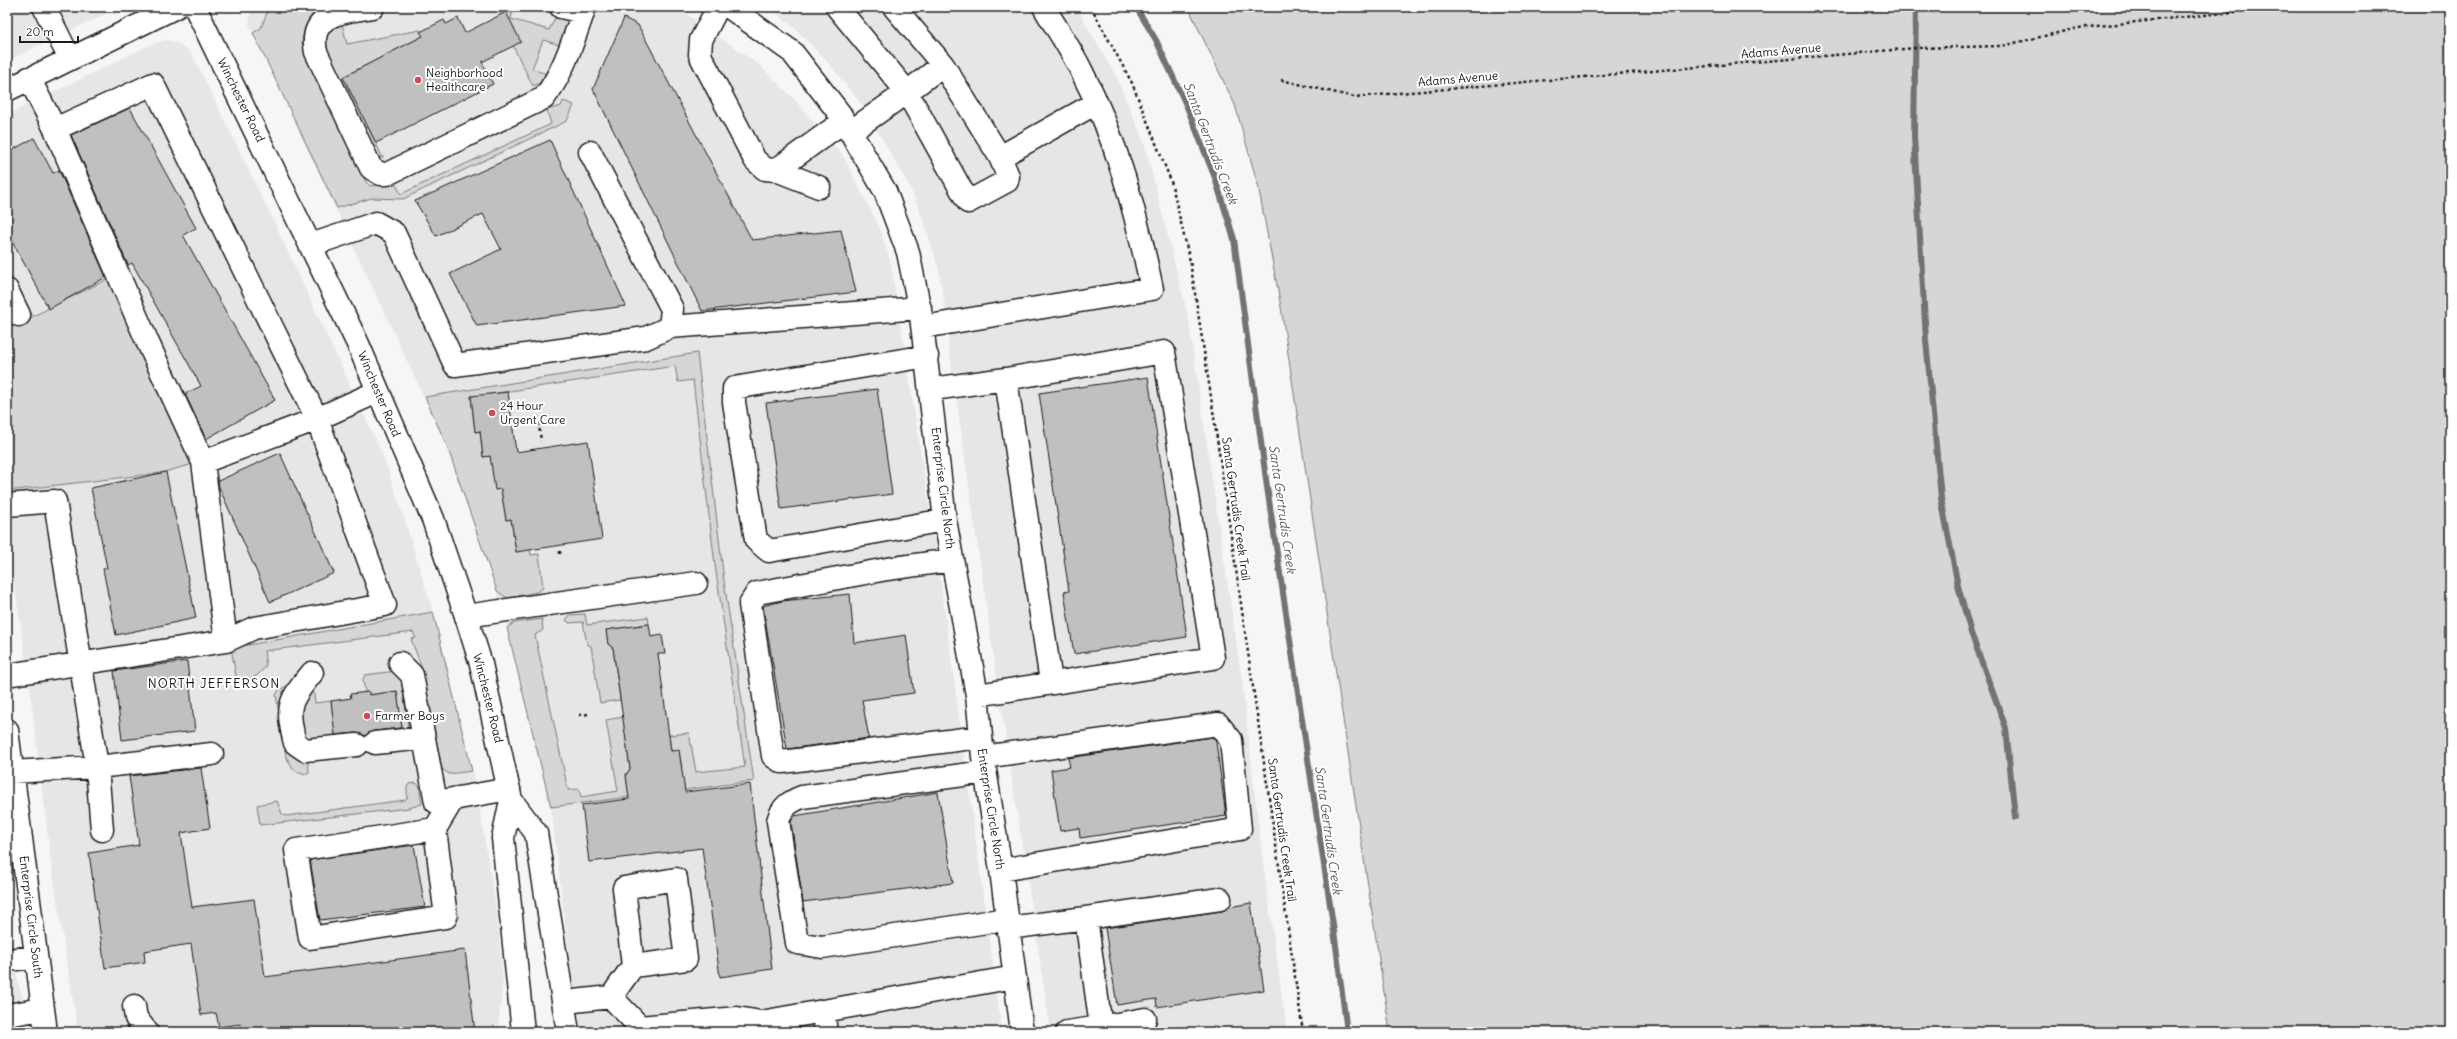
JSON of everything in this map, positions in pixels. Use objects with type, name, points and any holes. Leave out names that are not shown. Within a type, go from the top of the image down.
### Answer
[{"type":"street","points":[[44,7],[70,59]]},
{"type":"street","points":[[7,90],[176,7]]},
{"type":"street","name":"Winchester Road","points":[[195,7],[358,344],[377,392],[433,519],[481,664],[510,794],[536,833],[565,1002],[568,1032]]},
{"type":"street","points":[[373,7],[347,9],[331,14],[325,20],[316,36],[315,48],[371,168],[380,174],[387,174],[544,98],[552,87],[564,63],[584,9],[561,7]]},
{"type":"street","points":[[718,7],[701,40],[700,55],[755,160],[765,169],[776,170],[819,187]]},
{"type":"street","name":"Enterprise Circle North","points":[[729,7],[792,52],[847,127],[885,191],[908,252],[921,317],[932,388],[945,520],[976,695],[1022,1032]]},
{"type":"street","points":[[838,7],[907,92],[968,202],[1007,182],[1008,176],[1000,158],[943,65],[894,7]]},
{"type":"street","points":[[311,245],[376,223],[394,233],[455,365],[646,338],[670,327],[921,317],[1152,289],[1134,204],[1096,102],[1081,69],[1044,7]]},
{"type":"street","points":[[776,170],[907,92],[943,65]]},
{"type":"street","points":[[29,78],[55,129],[148,342],[204,462],[226,641]]},
{"type":"street","points":[[7,674],[226,641],[254,628],[385,605],[317,419],[153,84],[55,129]]},
{"type":"street","points":[[1000,158],[1096,102]]},
{"type":"street","points":[[590,152],[672,309],[670,327]]},
{"type":"street","points":[[7,290],[19,315]]},
{"type":"street","points":[[932,388],[1006,379],[1164,352],[1213,658],[1051,682],[976,695]]},
{"type":"street","points":[[927,356],[734,388],[734,402],[756,540],[769,551],[945,520]]},
{"type":"street","points":[[1006,379],[1051,682]]},
{"type":"street","points":[[204,462],[317,419],[377,392]]},
{"type":"street","points":[[7,505],[55,500],[97,767],[102,830]]},
{"type":"street","points":[[952,560],[887,569],[757,593],[750,604],[773,756],[782,762],[983,755],[1218,724],[1231,740],[1240,829],[1001,870]]},
{"type":"street","points":[[466,616],[696,583]]},
{"type":"street","points":[[400,663],[412,675],[436,802],[510,794]]},
{"type":"street","points":[[312,673],[296,692],[289,707],[289,721],[295,744],[305,750],[424,738]]},
{"type":"street","name":"Enterprise Circle South","points":[[7,730],[12,772],[12,802],[46,1032]]},
{"type":"street","points":[[12,772],[97,767],[212,754]]},
{"type":"street","points":[[983,755],[790,801],[781,811],[778,821],[797,943],[822,947],[1007,924],[1086,918],[1220,899]]},
{"type":"street","name":"Winchester Road","points":[[510,794],[503,838],[522,1032]]},
{"type":"street","points":[[435,829],[296,850],[310,938],[446,917],[435,829],[453,799]]},
{"type":"street","points":[[1086,918],[1101,1027]]},
{"type":"street","points":[[7,960],[36,957]]},
{"type":"street","points":[[565,1002],[611,997],[633,966]]},
{"type":"street","points":[[611,997],[640,1027],[736,1018],[761,1027],[824,1022],[1015,977]]},
{"type":"street","points":[[134,1006],[136,1018],[147,1032]]},
{"type":"street","points":[[7,1015],[43,1009]]},
{"type":"street","points":[[1067,1032],[1145,1019]]},
{"type":"path","name":"Santa Gertrudis Creek Trail","points":[[1091,7],[1132,83],[1171,181],[1190,261],[1302,1032]]},
{"type":"path","name":"Adams Avenue","points":[[1281,80],[1354,97],[1915,48],[2002,46],[2078,28],[2282,7]]},
{"type":"path","points":[[538,416],[541,441]]},
{"type":"path","points":[[560,551],[560,557]]},
{"type":"path","points":[[579,716],[590,714]]},
{"type":"shaded area","points":[[7,7],[120,7],[7,61]]},
{"type":"shaded area","points":[[252,7],[677,7],[759,65],[792,97],[843,156],[880,228],[891,264],[937,555],[1002,1032],[578,1032],[551,807],[519,670],[490,567],[447,446],[249,24]]},
{"type":"shaded area","points":[[269,7],[321,7],[312,14],[309,19],[303,33],[302,44],[366,182],[370,186],[394,181],[401,194],[551,124],[547,110],[561,106],[563,101],[574,105],[567,121],[403,199],[372,198],[337,208],[253,33],[261,28]]},
{"type":"shaded area","points":[[498,7],[513,9],[511,19],[549,30],[556,16],[568,21],[560,45],[543,40],[532,69],[547,74],[544,81],[533,86],[513,46]]},
{"type":"shaded area","points":[[769,7],[1076,7],[1117,78],[1144,142],[1188,316],[1243,688],[1262,855],[1287,1032],[1051,1032],[1003,721],[949,348],[947,317],[938,267],[925,225],[910,187],[863,106],[830,65],[798,31]]},
{"type":"shaded area","points":[[1188,7],[2450,7],[2450,1032],[1390,1032],[1281,307],[1258,185],[1235,105]]},
{"type":"shaded area","points":[[341,20],[347,44],[420,30],[423,36],[343,77],[383,158],[377,156],[326,49],[326,30]]},
{"type":"shaded area","points":[[166,40],[179,44],[190,52],[196,62],[274,222],[383,456],[404,518],[433,612],[475,781],[497,914],[503,978],[498,1032],[78,1032],[50,854],[28,674],[7,537],[7,491],[161,473],[110,279],[7,329],[7,115],[154,43]]},
{"type":"shaded area","points":[[110,278],[193,464],[161,473],[7,491],[7,329]]},
{"type":"shaded area","points":[[697,353],[724,581],[754,781],[551,807],[507,628],[514,623],[542,619],[543,630],[535,635],[568,790],[579,789],[581,797],[618,791],[606,720],[623,717],[630,769],[626,775],[628,790],[682,768],[679,751],[671,751],[669,735],[689,733],[696,772],[745,767],[715,565],[693,380],[678,382],[675,366],[471,397],[475,432],[480,431],[483,457],[490,456],[501,489],[506,520],[511,519],[516,552],[530,549],[531,555],[539,554],[543,588],[537,592],[507,598],[497,591],[447,446],[425,397]]},
{"type":"shaded area","points":[[433,612],[472,771],[449,774],[442,769],[423,671],[411,639],[416,638],[413,632],[264,651],[266,665],[263,669],[254,677],[237,682],[231,648]]},
{"type":"shaded area","points":[[585,614],[587,625],[648,617],[649,624],[606,630],[608,644],[613,648],[620,700],[600,703],[591,646],[587,644],[583,622],[569,623],[566,620],[570,615]]},
{"type":"shaded area","points":[[396,671],[401,676],[408,727],[402,731],[397,691],[369,695],[368,692],[365,692],[363,679],[365,675]]},
{"type":"shaded area","points":[[313,685],[315,703],[331,701],[336,740],[303,741],[298,706]]},
{"type":"shaded area","points":[[287,686],[290,688],[308,760],[309,772],[306,774],[295,771],[286,757],[276,695],[279,690]]},
{"type":"shaded area","points":[[416,783],[419,785],[422,804],[409,808],[260,825],[257,805],[277,801],[282,814],[286,816],[405,800],[407,798],[407,787],[409,784]]},
{"type":"shaded area","points":[[7,898],[18,982],[26,1011],[26,1032],[7,1032]]},
{"type":"building","name":"Neighborhood Healthcare","points":[[506,12],[521,42],[482,62],[493,84],[376,143],[343,77],[423,36],[420,32],[444,20],[446,24],[458,18],[465,33]]},
{"type":"building","points":[[624,18],[638,25],[752,240],[841,230],[856,292],[702,311],[593,89]]},
{"type":"building","points":[[130,108],[196,228],[183,235],[275,400],[206,439],[185,394],[201,386],[132,263],[128,265],[71,135]]},
{"type":"building","points":[[34,138],[53,173],[59,170],[106,277],[49,309],[7,232],[7,153]]},
{"type":"building","points":[[550,140],[626,306],[477,326],[450,274],[501,249],[483,214],[436,236],[415,201]]},
{"type":"building","points":[[1148,377],[1187,637],[1074,654],[1064,592],[1069,591],[1039,393]]},
{"type":"building","points":[[877,389],[892,494],[781,509],[766,403]]},
{"type":"building","points":[[508,392],[516,452],[588,441],[602,539],[516,552],[511,519],[506,520],[501,489],[495,490],[490,456],[483,457],[480,431],[475,432],[471,396]]},
{"type":"building","points":[[280,453],[334,573],[270,602],[219,487],[218,481]]},
{"type":"building","points":[[166,472],[196,618],[116,635],[103,569],[107,568],[91,488]]},
{"type":"building","points":[[850,594],[854,643],[906,635],[914,693],[862,700],[869,738],[787,749],[763,606],[782,601]]},
{"type":"building","points":[[649,624],[651,637],[662,635],[665,654],[658,654],[671,751],[679,750],[685,792],[750,784],[772,969],[720,977],[702,848],[589,862],[582,805],[629,799],[626,775],[630,769],[613,648],[608,644],[606,630]]},
{"type":"building","points":[[187,661],[195,731],[122,740],[114,671]]},
{"type":"building","name":"Farmer Boys","points":[[397,691],[402,728],[374,731],[365,736],[356,733],[335,735],[331,701],[351,698],[350,694],[369,692],[369,695]]},
{"type":"building","points":[[1213,737],[1216,742],[1226,816],[1080,838],[1079,828],[1060,831],[1051,770],[1070,767],[1068,758]]},
{"type":"building","points":[[201,768],[210,828],[181,833],[192,907],[254,899],[265,977],[465,950],[475,1032],[241,1032],[240,1024],[219,1027],[216,1013],[201,1015],[191,944],[144,951],[145,962],[105,968],[89,853],[139,845],[129,776]]},
{"type":"building","points":[[938,792],[953,883],[803,902],[791,822],[794,816]]},
{"type":"building","points":[[414,845],[425,907],[320,920],[310,860]]},
{"type":"building","points":[[1251,903],[1264,990],[1157,1007],[1156,999],[1117,1005],[1105,928],[1222,911],[1229,907]]},
{"type":"waterway","name":"Santa Gertrudis Creek","points":[[1136,7],[1156,40],[1187,107],[1215,178],[1234,239],[1267,487],[1335,938],[1347,1032]]},
{"type":"waterway","points":[[1916,7],[1914,136],[1926,340],[1941,498],[1958,586],[1971,633],[2006,728],[2015,817]]},
{"type":"place","name":"Neighborhood Healthcare","points":[[418,80]]},
{"type":"place","name":"24 Hour Urgent Care","points":[[492,413]]},
{"type":"place","name":"Farmer Boys","points":[[367,716]]},
{"type":"district","name":"NORTH JEFFERSON","points":[[214,683]]}]
